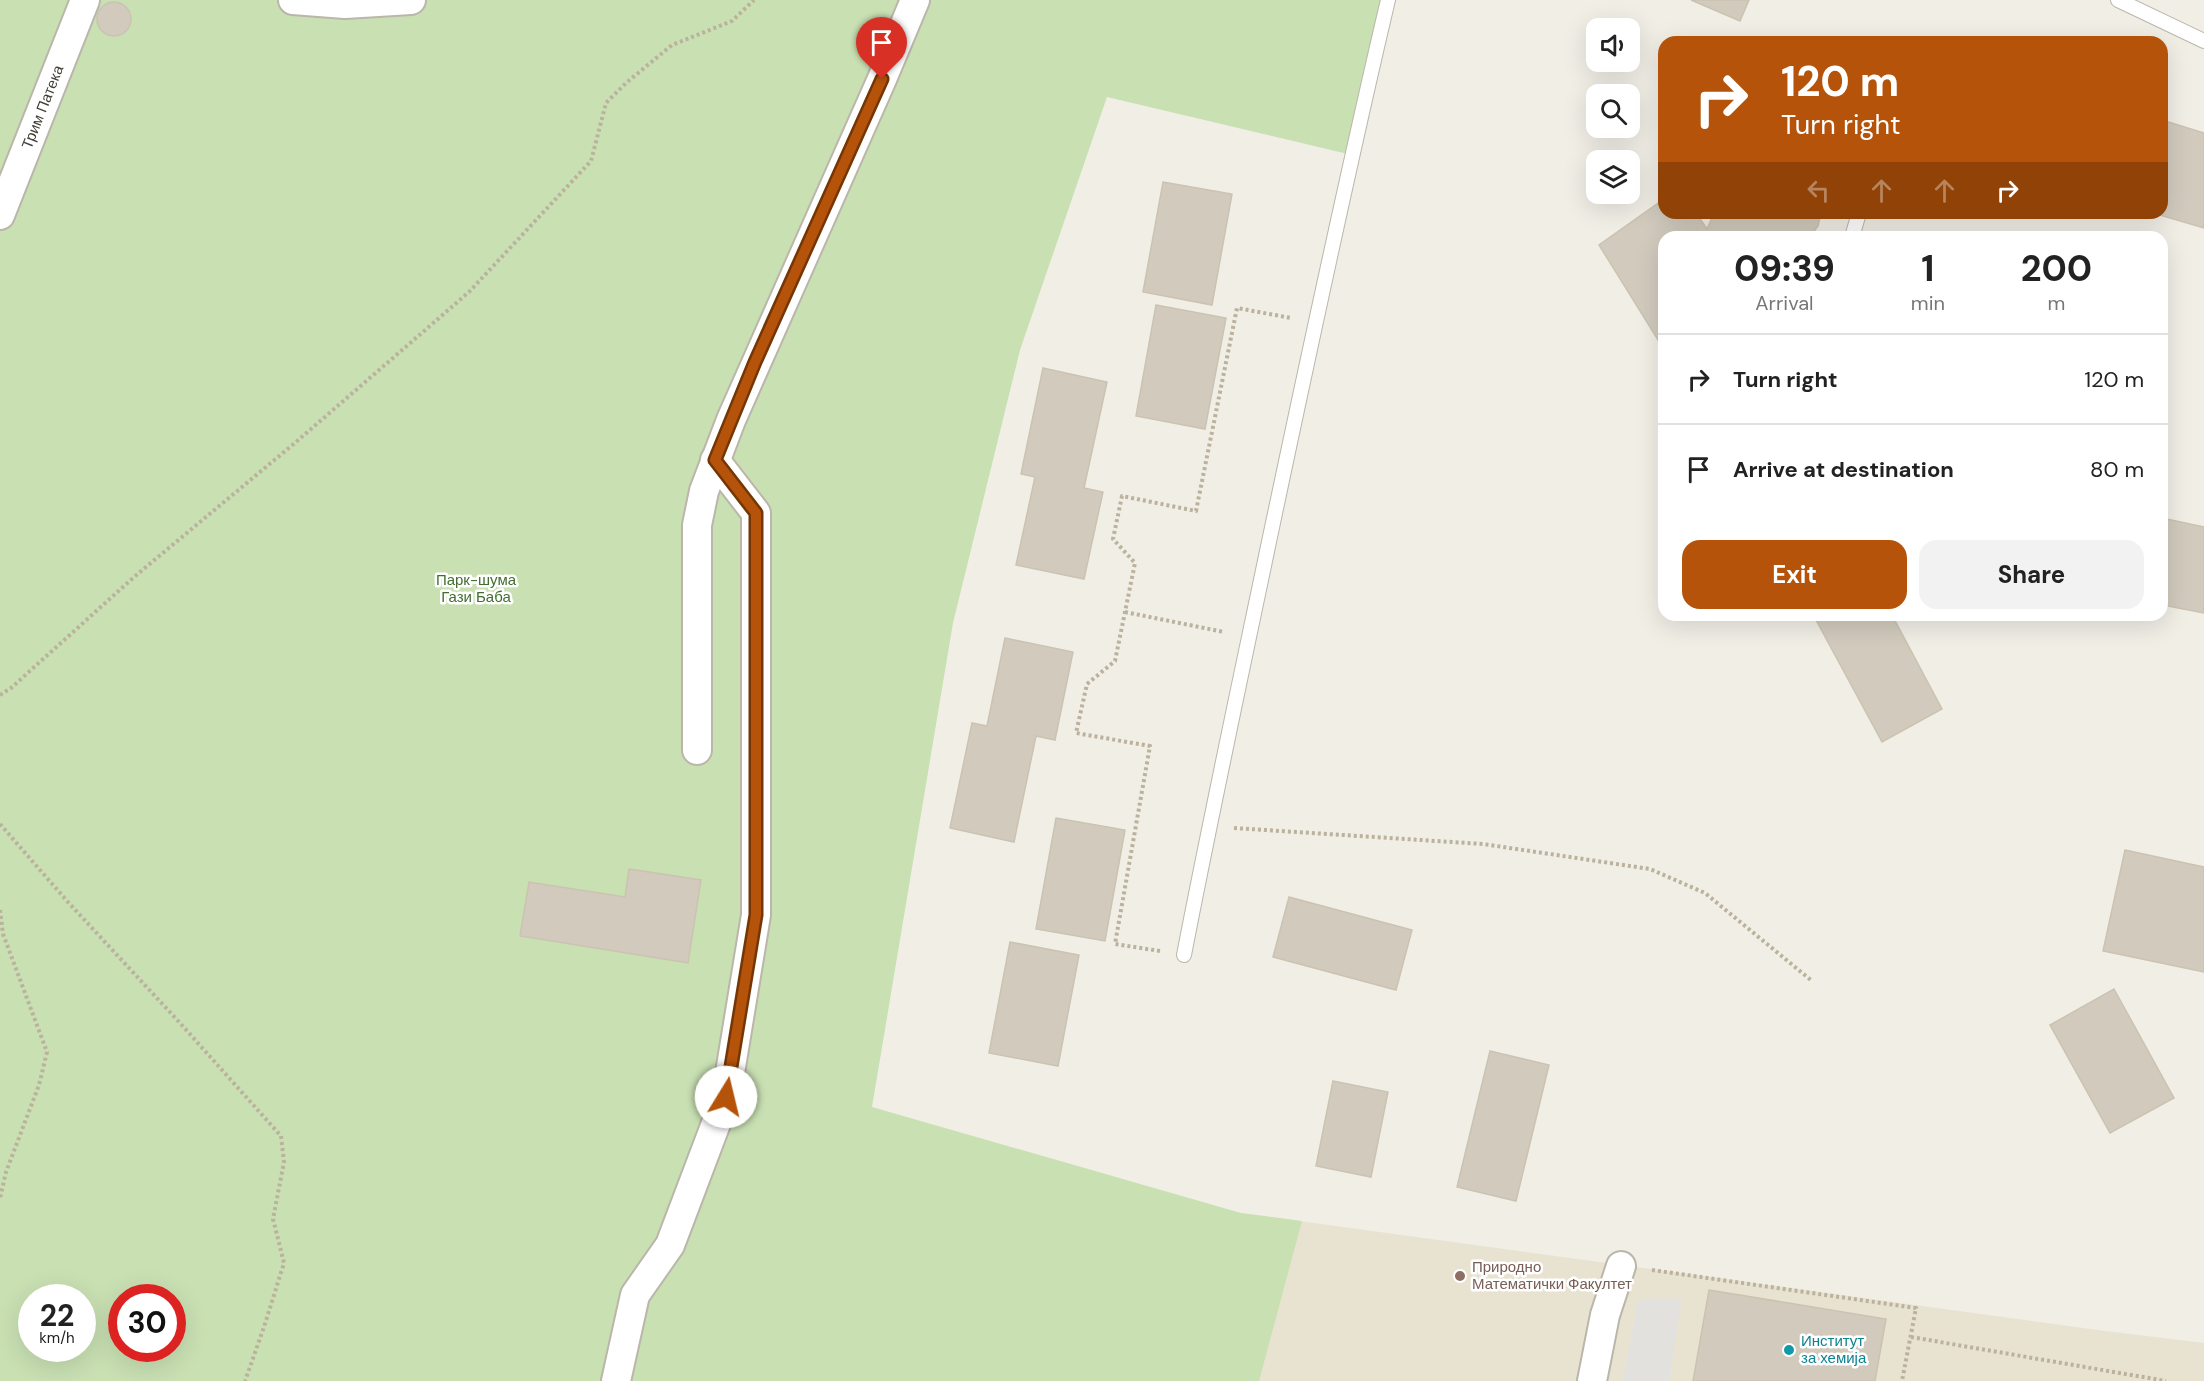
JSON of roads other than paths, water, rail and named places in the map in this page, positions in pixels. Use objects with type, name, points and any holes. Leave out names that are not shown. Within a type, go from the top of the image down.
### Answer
[{"type":"street","name":"Трим Патека","points":[[0,215],[85,0]]},
{"type":"street","points":[[293,0],[345,4],[411,0]]},
{"type":"street","points":[[697,750],[697,525],[704,491],[755,362],[915,0]]},
{"type":"street","points":[[616,1381],[635,1295],[670,1245],[726,1097],[756,915],[756,513],[715,460]]},
{"type":"street","points":[[1592,1381],[1605,1315],[1621,1266]]},
{"type":"lane","points":[[1184,955],[1209,826],[1316,323],[1388,0]]},
{"type":"lane","points":[[2118,0],[2204,41]]},
{"type":"place","name":"Природно Математички Факултет","points":[[1460,1276]]},
{"type":"place","name":"Институт за хемија","points":[[1789,1350]]},
{"type":"park label","name":"Парк-шума Гази Баба","points":[[476,588]]}]
